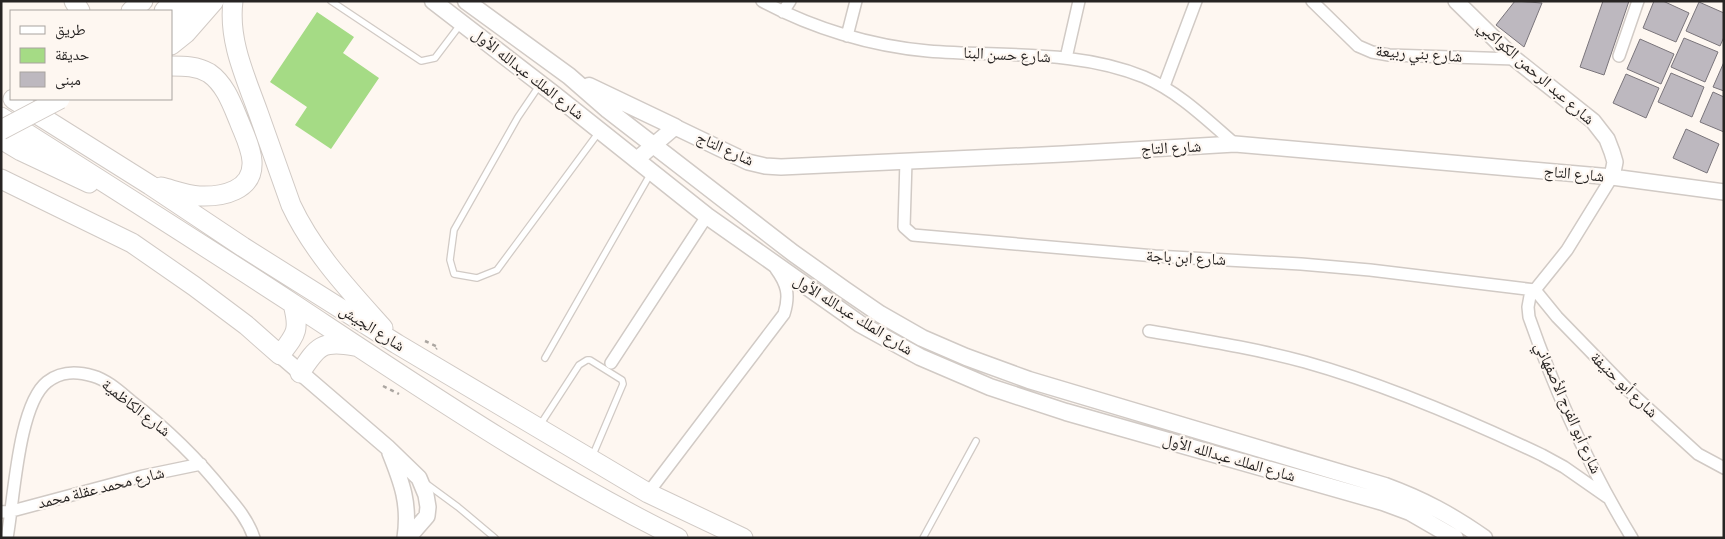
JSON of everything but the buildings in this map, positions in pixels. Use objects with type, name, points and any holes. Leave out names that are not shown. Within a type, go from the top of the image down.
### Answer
[{"type":"highway","points":[[132,10],[143,1]]},
{"type":"highway","points":[[165,10],[174,1]]},
{"type":"highway","points":[[172,24],[196,1]]},
{"type":"highway","points":[[172,44],[186,33],[214,1]]},
{"type":"highway","points":[[233,1],[233,34],[241,64],[290,206],[301,226],[337,276],[397,344]]},
{"type":"highway","points":[[150,184],[198,196],[227,194],[245,184],[250,177],[252,169],[250,146],[224,90],[216,78],[196,68],[172,66]]},
{"type":"highway","name":"شارع الجيش","points":[[15,100],[150,184],[244,247],[397,344],[648,493],[742,538]]},
{"type":"highway","points":[[1,130],[58,100]]},
{"type":"highway","name":"شارع الجيش","points":[[1,117],[140,204],[512,445],[580,485],[678,538]]},
{"type":"highway","points":[[1,139],[71,176],[140,204]]},
{"type":"highway","points":[[1,180],[132,244],[194,286],[246,325],[280,355],[296,331],[297,320],[293,304]]},
{"type":"highway","points":[[300,373],[312,355],[326,345],[337,343],[358,347]]},
{"type":"main road","name":"شارع الملك عبدالله الأول","points":[[433,1],[708,216],[854,319],[920,358],[990,387],[1066,412],[1383,502],[1410,512],[1455,538]]},
{"type":"main road","name":"شارع الملك عبدالله الأول","points":[[466,1],[569,76],[608,110],[800,258],[859,300],[922,338],[966,357],[1029,380],[1386,486],[1444,511],[1484,538]]},
{"type":"main road","points":[[569,76],[675,126]]},
{"type":"street","name":"شارع حسن البنا","points":[[762,1],[783,12],[847,36],[926,51],[1066,58],[1100,63],[1164,86],[1235,144]]},
{"type":"street","points":[[783,12],[790,1]]},
{"type":"street","points":[[847,36],[856,1]]},
{"type":"street","points":[[1066,58],[1079,1]]},
{"type":"street","points":[[1164,86],[1196,1]]},
{"type":"street","name":"شارع بني ربيعة","points":[[1312,1],[1358,46],[1372,52],[1515,59]]},
{"type":"street","name":"شارع عبد الرحمن الكواكبي","points":[[1456,1],[1515,59],[1593,121],[1607,139],[1612,152],[1614,162],[1612,177]]},
{"type":"street","points":[[1619,56],[1638,1]]},
{"type":"street","name":"شارع التاج","points":[[636,160],[675,126],[748,162],[765,166],[781,167],[1235,144],[1612,177],[1724,192]]},
{"type":"street","name":"شارع ابن باجة","points":[[906,161],[904,227],[913,235],[1154,256],[1311,264],[1535,290]]},
{"type":"street","name":"شارع أبو الفرج الأصفهاني","points":[[1612,177],[1567,250],[1535,290],[1528,301],[1528,307],[1551,379],[1607,497],[1632,538]]},
{"type":"street","points":[[611,363],[708,216]]},
{"type":"street","points":[[648,493],[784,314],[788,304],[788,293],[785,282],[773,263]]},
{"type":"street","name":"شارع أبو حنيفة","points":[[1535,290],[1557,318],[1628,390],[1698,454],[1724,468]]},
{"type":"street","points":[[1149,331],[1213,342],[1304,362],[1402,394],[1542,455],[1564,467],[1607,497]]},
{"type":"street","points":[[280,355],[387,447],[419,478],[426,495],[427,516],[406,538]]},
{"type":"street","name":"شارع الكاظمية","points":[[7,538],[7,511],[27,414],[36,395],[46,382],[61,373],[76,372],[94,376],[110,384],[150,416],[201,464],[244,516],[254,538]]},
{"type":"street","points":[[387,447],[404,490],[407,523],[406,538]]},
{"type":"street","name":"شارع محمد عقلة محمد","points":[[7,511],[143,476],[201,464]]},
{"type":"lane","points":[[331,1],[421,61],[435,58],[461,23]]},
{"type":"lane","points":[[540,83],[518,117],[454,230],[450,260],[454,274],[477,278],[497,270],[600,131]]},
{"type":"lane","points":[[545,358],[652,172]]},
{"type":"lane","points":[[539,428],[579,365],[590,360],[622,380],[623,384],[591,459]]},
{"type":"lane","points":[[923,538],[976,441]]},
{"type":"lane","points":[[419,478],[495,538]]},
{"type":"path","points":[[383,386],[398,393]]},
{"type":"green space","points":[[317,12],[354,37],[343,53],[379,78],[331,149],[295,125],[307,107],[270,82]]}]
